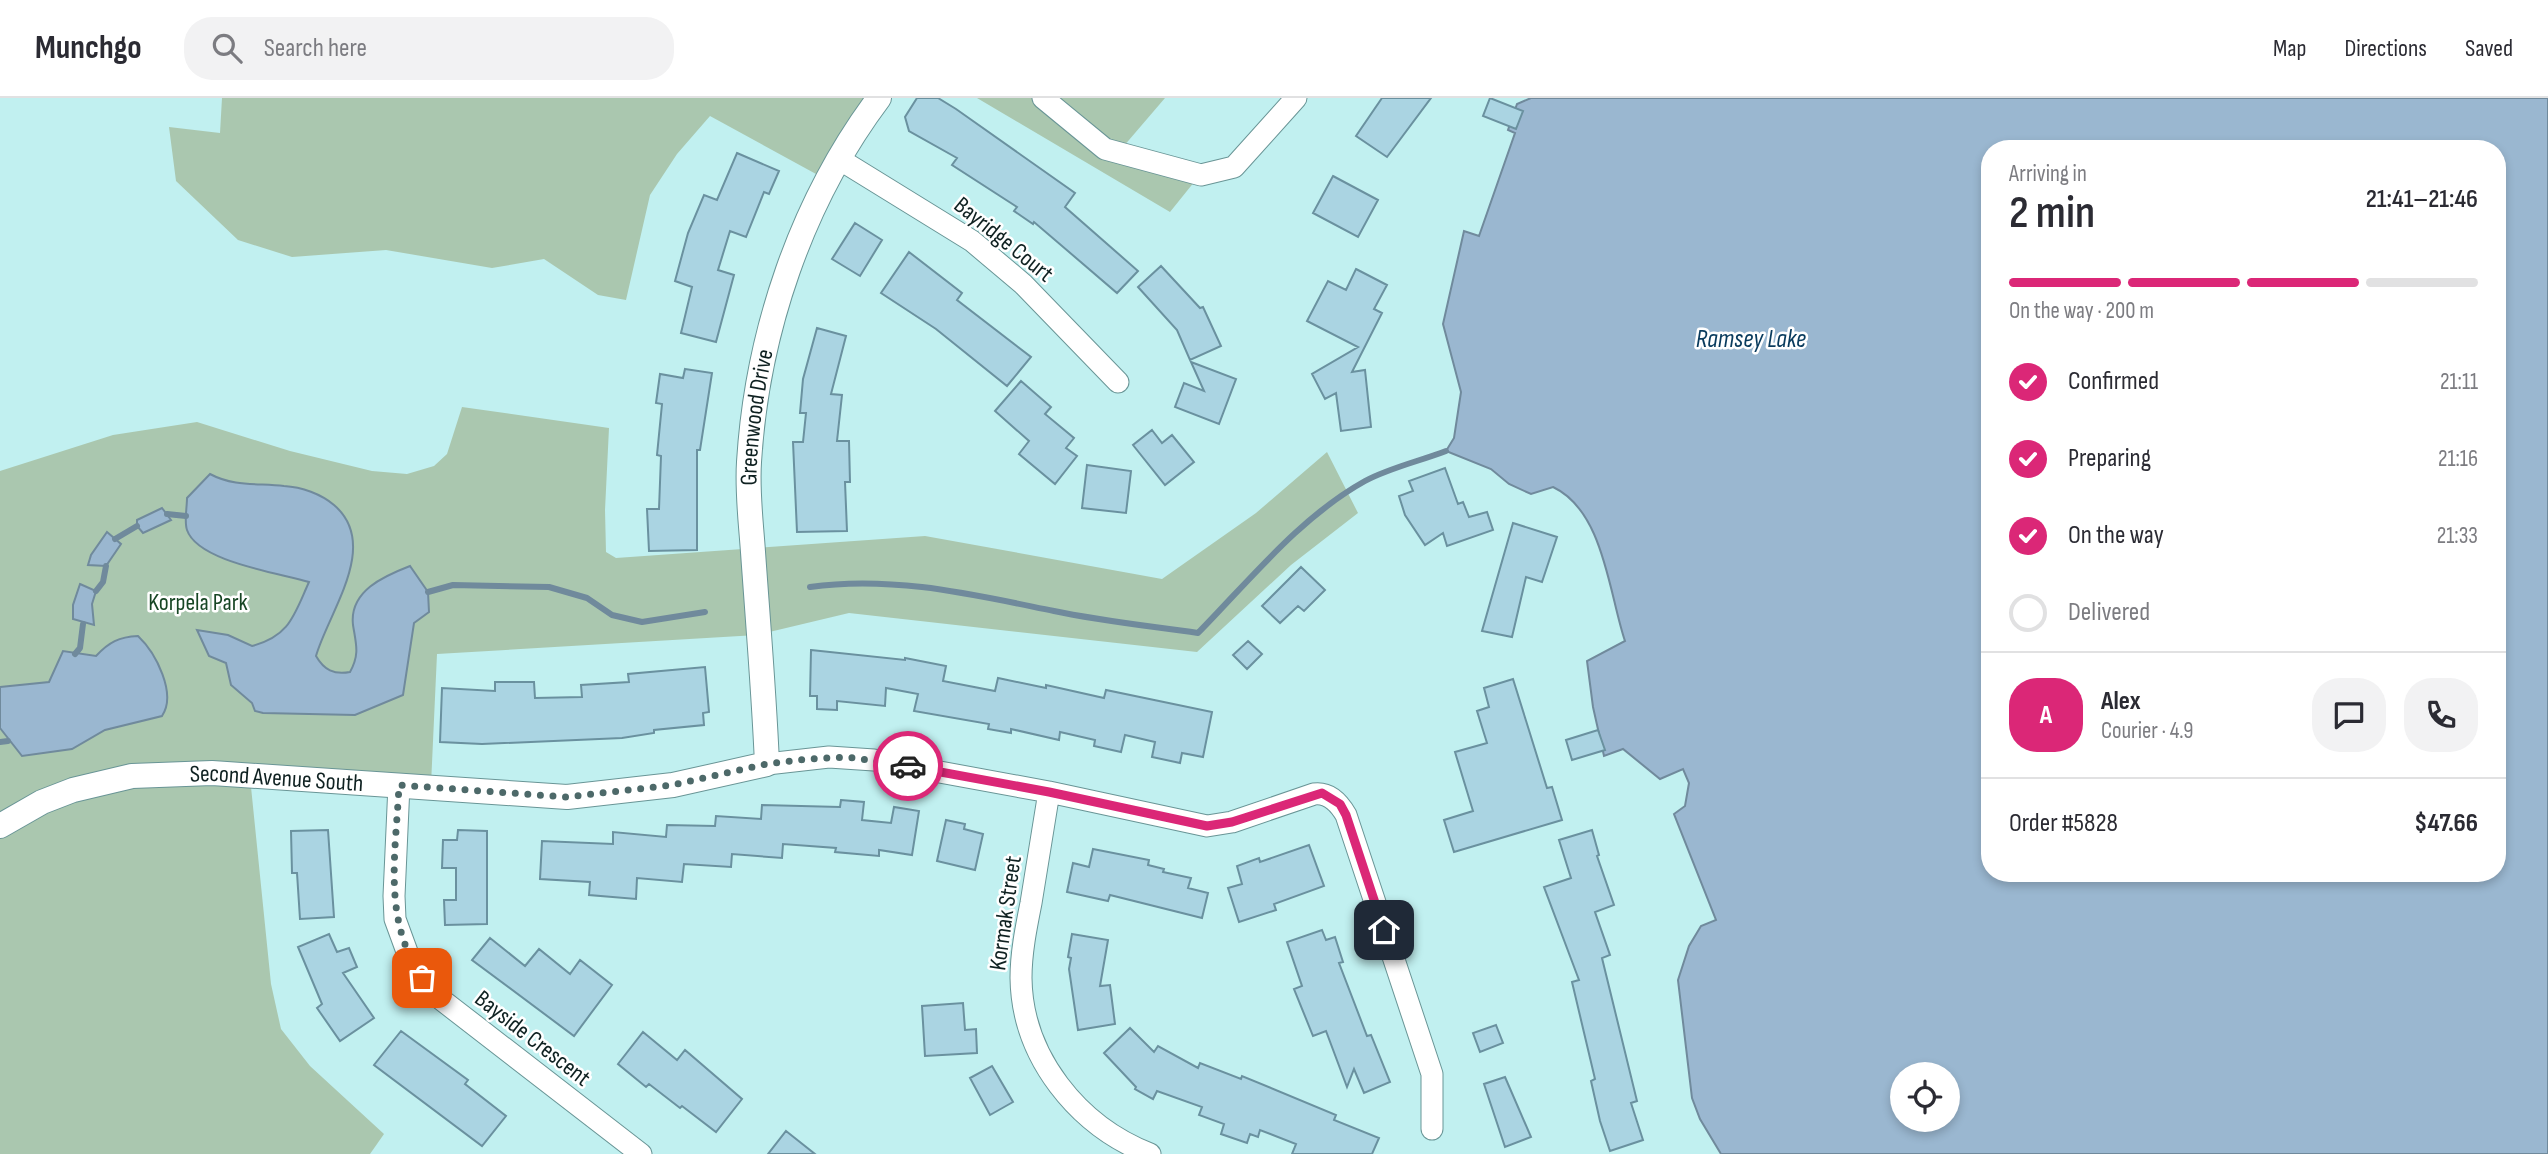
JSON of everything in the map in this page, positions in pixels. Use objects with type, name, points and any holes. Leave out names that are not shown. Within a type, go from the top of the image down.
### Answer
[{"type":"street","name":"Greenwood Drive","points":[[767,764],[749,516],[749,463],[754,412],[764,357],[792,256],[839,159],[879,98]]},
{"type":"street","points":[[1043,98],[1105,149],[1200,175],[1234,167],[1296,98]]},
{"type":"street","name":"Bayridge Court","points":[[839,159],[980,247],[1048,308],[1118,382]]},
{"type":"street","name":"Second Avenue South","points":[[0,826],[42,802],[73,790],[132,776],[212,773],[566,797],[673,785],[767,764],[829,757],[874,760],[1049,792],[1207,826],[1232,822],[1322,793],[1340,804],[1346,815],[1432,1074],[1432,1129]]},
{"type":"street","name":"Bayside Crescent","points":[[399,785],[395,919],[410,961],[438,997],[641,1154]]},
{"type":"street","name":"Kormak Street","points":[[1049,792],[1021,958],[1023,1003],[1030,1027],[1052,1076],[1068,1098],[1108,1133],[1150,1154]]},
{"type":"green space","points":[[222,98],[877,98],[827,180],[710,116],[677,154],[650,195],[626,300],[598,295],[544,259],[492,268],[386,250],[292,257],[238,240],[176,181],[169,127],[220,133]]},
{"type":"green space","points":[[977,98],[1165,98],[1117,154],[1199,176],[1170,212]]},
{"type":"green space","name":"Korpela Park","points":[[462,407],[609,428],[606,552],[616,558],[925,536],[1162,579],[1256,513],[1327,452],[1358,513],[1291,565],[1197,652],[849,613],[757,635],[437,654],[431,785],[250,777],[271,984],[281,1029],[310,1066],[384,1134],[370,1154],[0,1154],[0,471],[113,435],[197,422],[290,451],[372,471],[407,474],[434,466],[447,454]]},
{"type":"water","name":"Ramsey Lake","points":[[1531,98],[2548,98],[2548,1154],[1721,1154],[1700,1119],[1692,1098],[1678,980],[1689,946],[1701,926],[1716,920],[1674,814],[1685,806],[1689,783],[1683,769],[1660,779],[1623,749],[1604,756],[1593,707],[1587,661],[1625,641],[1594,534],[1584,515],[1570,499],[1553,487],[1531,494],[1509,484],[1491,469],[1446,451],[1454,438],[1461,392],[1443,324],[1464,231],[1479,236],[1515,133],[1508,130],[1517,104]]},
{"type":"water","points":[[210,474],[237,483],[291,487],[311,492],[334,505],[347,521],[353,539],[352,559],[347,579],[316,656],[322,665],[330,670],[350,672],[353,666],[356,649],[353,613],[362,594],[379,580],[410,566],[428,592],[429,612],[414,623],[403,695],[355,715],[263,713],[255,711],[252,703],[231,685],[226,663],[209,656],[197,630],[228,635],[252,646],[265,642],[289,623],[309,582],[241,565],[207,550],[194,541],[186,526],[187,498]]},
{"type":"water","points":[[162,508],[171,520],[143,533],[137,526],[137,520]]},
{"type":"water","points":[[107,532],[121,544],[106,566],[88,565],[91,555]]},
{"type":"water","points":[[80,584],[96,591],[92,604],[94,625],[73,619],[73,605]]},
{"type":"water","points":[[138,636],[157,663],[166,686],[166,707],[162,716],[105,730],[72,749],[22,756],[0,728],[0,687],[49,682],[63,651],[96,656],[115,641]]},
{"type":"building","points":[[917,98],[938,98],[1075,193],[1065,207],[1138,271],[1117,293],[1034,222],[1033,224],[1014,211],[1017,207],[952,165],[957,158],[909,131],[905,117]]},
{"type":"building","points":[[1382,98],[1431,98],[1387,157],[1356,136]]},
{"type":"building","points":[[1490,98],[1523,111],[1516,129],[1483,116]]},
{"type":"building","points":[[737,153],[779,171],[769,194],[764,192],[746,237],[730,231],[718,270],[734,275],[716,342],[681,333],[692,287],[675,281],[688,233],[704,195],[717,200]]},
{"type":"building","points":[[1333,176],[1378,200],[1358,237],[1313,213]]},
{"type":"building","points":[[855,223],[882,240],[860,276],[832,259]]},
{"type":"building","points":[[909,252],[962,293],[957,300],[1031,357],[1007,386],[936,329],[881,293]]},
{"type":"building","points":[[1161,266],[1200,308],[1203,307],[1221,346],[1190,360],[1177,330],[1138,287]]},
{"type":"building","points":[[1356,269],[1387,285],[1374,309],[1382,313],[1352,372],[1365,370],[1371,427],[1341,431],[1336,393],[1325,399],[1312,374],[1358,347],[1307,321],[1328,281],[1346,290]]},
{"type":"building","points":[[817,328],[846,336],[831,394],[842,395],[837,441],[849,441],[850,482],[845,482],[847,531],[797,532],[793,442],[803,442],[806,413],[800,413],[803,379]]},
{"type":"building","points":[[1191,362],[1236,379],[1219,424],[1175,407],[1184,383],[1204,391]]},
{"type":"building","points":[[685,369],[712,373],[700,450],[697,450],[697,550],[649,551],[647,509],[659,509],[661,456],[657,455],[662,404],[656,403],[660,374],[683,378]]},
{"type":"building","points":[[1021,381],[1051,407],[1045,414],[1074,438],[1066,448],[1077,456],[1055,484],[1019,454],[1029,441],[995,411]]},
{"type":"building","points":[[1152,430],[1162,443],[1172,435],[1194,462],[1165,485],[1133,445]]},
{"type":"building","points":[[1087,465],[1131,471],[1126,513],[1082,508]]},
{"type":"building","points":[[1445,468],[1458,504],[1463,502],[1469,517],[1487,512],[1493,530],[1447,546],[1443,533],[1425,545],[1405,515],[1399,496],[1413,491],[1409,481]]},
{"type":"building","points":[[1513,523],[1557,537],[1542,582],[1526,577],[1512,637],[1482,631]]},
{"type":"building","points":[[1301,567],[1325,590],[1304,611],[1298,606],[1280,623],[1262,606]]},
{"type":"building","points":[[1248,641],[1262,654],[1247,669],[1233,655]]},
{"type":"building","points":[[811,650],[905,658],[946,666],[943,681],[995,691],[998,678],[1104,698],[1106,690],[1212,712],[1203,757],[1182,753],[1180,763],[1152,757],[1155,742],[1125,735],[1121,752],[1094,746],[1095,740],[1060,732],[1059,740],[1011,729],[1011,733],[988,729],[989,724],[914,711],[918,694],[886,688],[885,706],[837,701],[837,710],[817,709],[817,696],[810,696]]},
{"type":"building","points":[[705,667],[709,712],[703,713],[704,725],[654,730],[654,733],[622,738],[482,744],[440,742],[442,688],[495,691],[495,682],[534,682],[535,698],[582,697],[581,685],[629,682],[628,674]]},
{"type":"building","points":[[1513,679],[1547,788],[1552,787],[1562,820],[1454,852],[1444,820],[1473,811],[1455,752],[1487,743],[1477,711],[1489,707],[1484,688]]},
{"type":"building","points":[[1598,730],[1605,750],[1572,760],[1566,740]]},
{"type":"building","points":[[841,800],[864,802],[862,820],[891,823],[894,807],[919,811],[912,855],[879,850],[879,856],[835,852],[836,848],[783,844],[782,858],[732,854],[731,867],[684,864],[682,882],[637,878],[636,899],[589,895],[590,882],[540,879],[542,841],[613,844],[613,832],[666,837],[667,825],[715,826],[716,816],[761,819],[762,805],[840,807]]},
{"type":"building","points":[[946,820],[965,824],[964,829],[983,834],[975,870],[937,861]]},
{"type":"building","points":[[328,830],[334,917],[300,919],[297,873],[292,873],[291,831]]},
{"type":"building","points":[[458,830],[487,831],[487,924],[445,925],[444,900],[456,900],[456,868],[442,868],[443,840],[457,840]]},
{"type":"building","points":[[1592,830],[1599,855],[1597,856],[1614,905],[1595,912],[1610,955],[1602,958],[1637,1101],[1631,1103],[1643,1140],[1610,1151],[1591,1081],[1595,1079],[1572,982],[1579,980],[1544,887],[1571,878],[1559,840]]},
{"type":"building","points":[[1309,845],[1324,886],[1274,904],[1276,910],[1239,922],[1228,888],[1242,884],[1237,866],[1259,858],[1260,862]]},
{"type":"building","points":[[1093,849],[1149,860],[1148,865],[1164,869],[1163,872],[1191,878],[1188,888],[1208,893],[1202,918],[1110,895],[1108,901],[1067,892],[1073,863],[1089,867]]},
{"type":"building","points":[[1322,930],[1326,940],[1335,937],[1343,962],[1339,963],[1367,1036],[1371,1035],[1390,1082],[1364,1093],[1354,1069],[1347,1087],[1326,1031],[1313,1036],[1294,989],[1302,986],[1287,942]]},
{"type":"building","points":[[329,934],[337,952],[349,948],[357,967],[343,973],[374,1018],[340,1041],[317,1008],[322,1004],[298,947]]},
{"type":"building","points":[[1072,934],[1108,940],[1100,986],[1110,985],[1115,1024],[1078,1030],[1069,969],[1071,958],[1068,957]]},
{"type":"building","points":[[490,938],[525,966],[539,949],[570,974],[580,960],[612,985],[574,1036],[472,960]]},
{"type":"building","points":[[963,1003],[965,1030],[976,1029],[977,1053],[925,1056],[922,1006]]},
{"type":"building","points":[[1496,1025],[1503,1043],[1480,1052],[1473,1033]]},
{"type":"building","points":[[1130,1028],[1154,1052],[1158,1046],[1198,1068],[1200,1063],[1241,1079],[1242,1076],[1336,1115],[1334,1120],[1379,1138],[1372,1154],[1292,1154],[1296,1144],[1260,1130],[1258,1137],[1250,1134],[1247,1143],[1221,1134],[1224,1124],[1199,1115],[1202,1107],[1157,1091],[1153,1099],[1135,1089],[1104,1053]]},
{"type":"building","points":[[401,1031],[468,1080],[465,1084],[506,1116],[482,1146],[374,1065]]},
{"type":"building","points":[[643,1032],[677,1060],[685,1050],[742,1099],[716,1132],[649,1084],[646,1087],[618,1064]]},
{"type":"building","points":[[992,1066],[1013,1102],[990,1115],[970,1078]]},
{"type":"building","points":[[1505,1077],[1531,1137],[1505,1147],[1484,1084]]},
{"type":"building","points":[[786,1131],[815,1154],[768,1154]]},
{"type":"waterway","points":[[810,587],[872,583],[933,588],[1090,618],[1198,633],[1276,551],[1341,496],[1374,476],[1446,451]]},
{"type":"waterway","points":[[167,514],[186,516]]},
{"type":"waterway","points":[[115,539],[137,526]]},
{"type":"waterway","points":[[96,591],[103,582],[106,566]]},
{"type":"waterway","points":[[428,592],[453,585],[549,587],[587,598],[612,615],[642,622],[705,612]]},
{"type":"waterway","points":[[75,654],[80,648],[83,624]]},
{"type":"waterway","points":[[0,742],[8,741]]},
{"type":"way so far","points":[[422,978],[410,961],[395,919],[399,785],[566,797],[673,785],[767,764],[829,757],[874,760],[908,766]]},
{"type":"route","points":[[908,766],[1049,792],[1207,826],[1232,822],[1322,793],[1340,804],[1346,815],[1384,930]]}]
